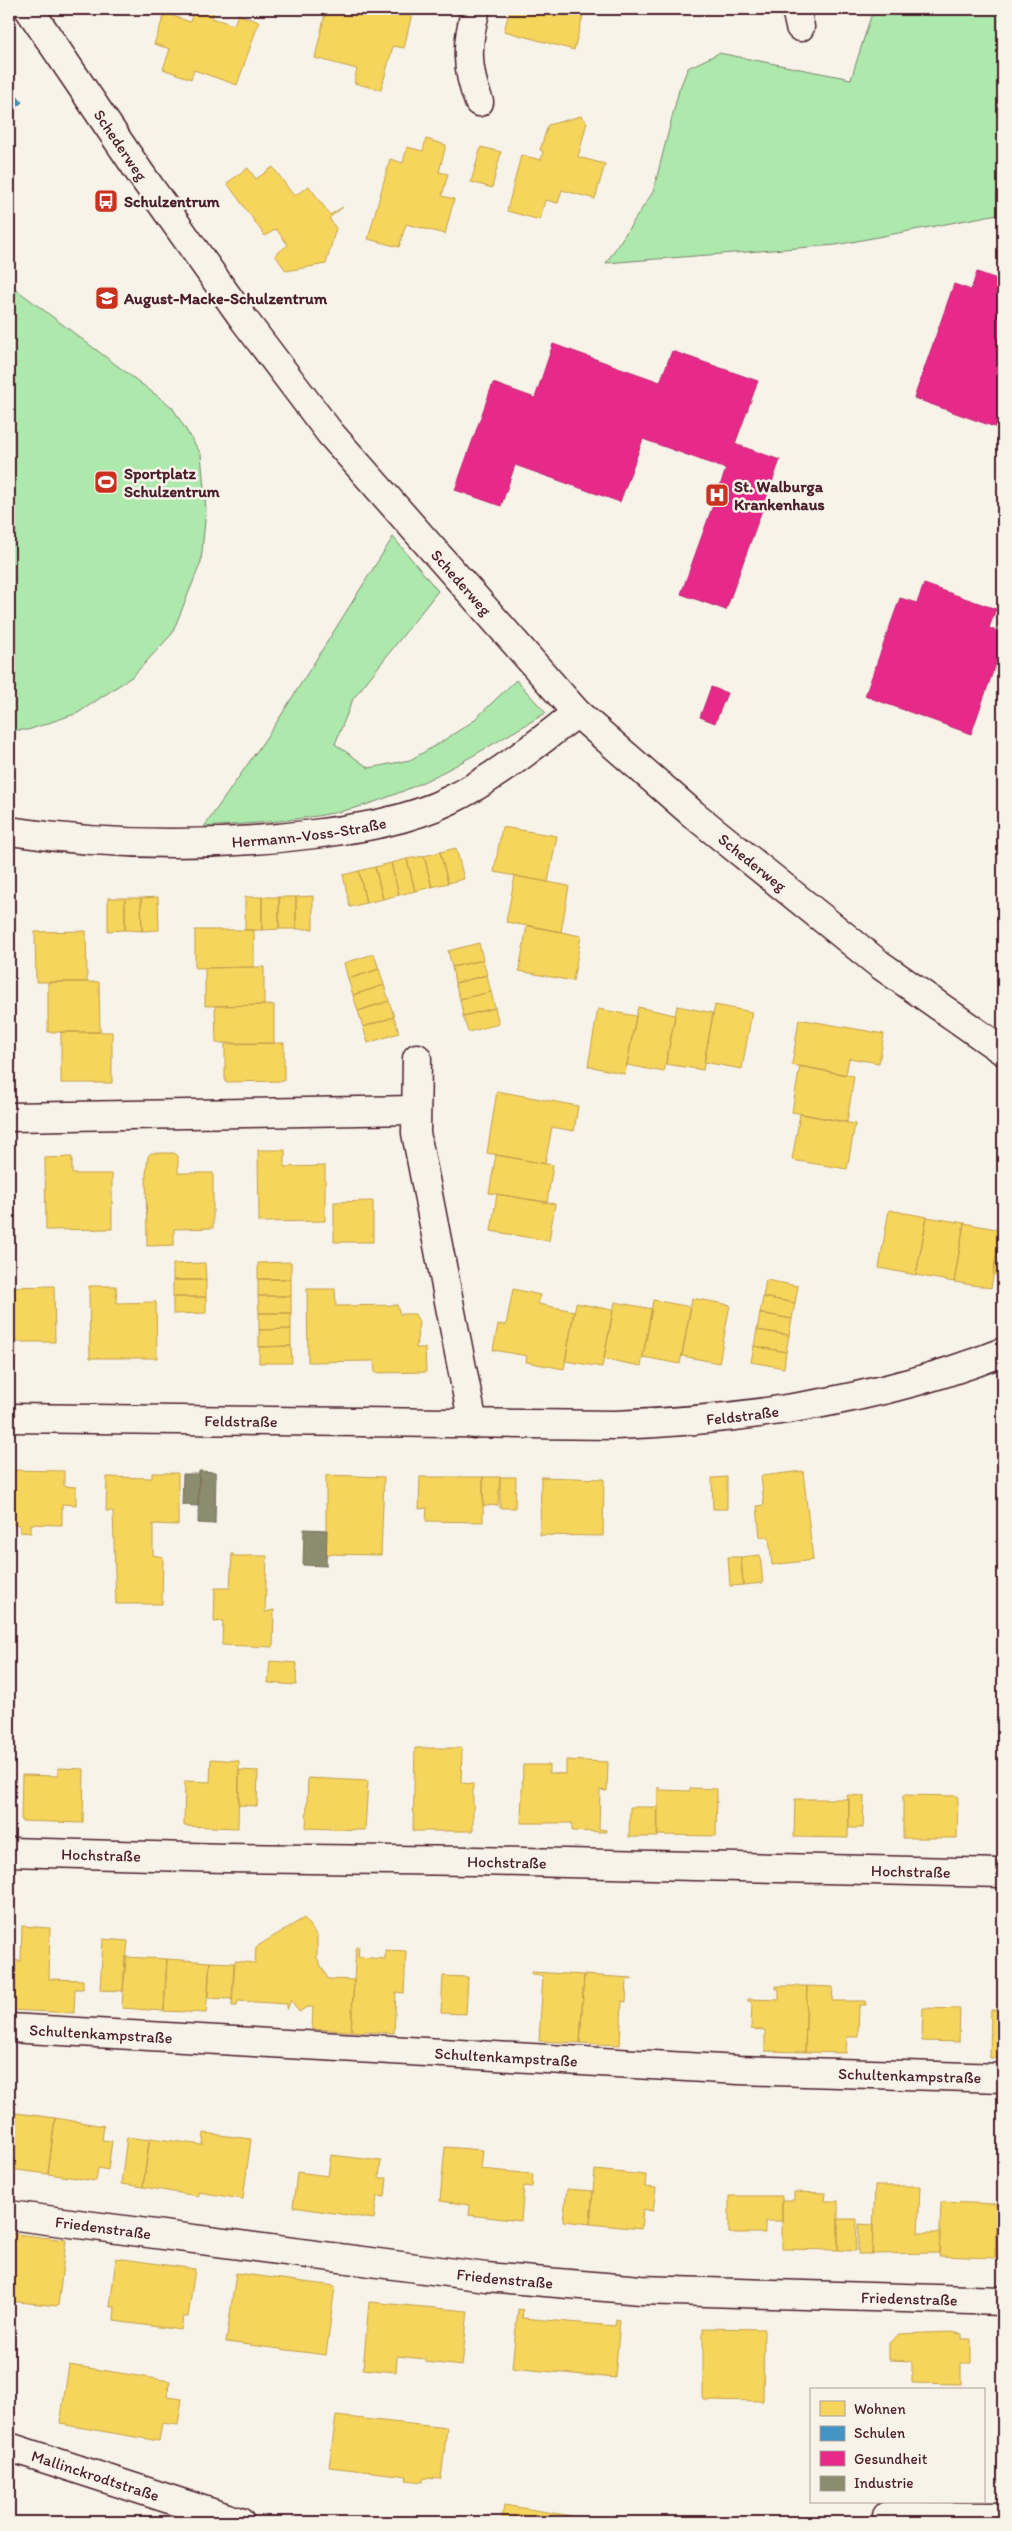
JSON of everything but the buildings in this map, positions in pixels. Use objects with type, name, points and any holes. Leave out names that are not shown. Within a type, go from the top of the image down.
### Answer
[{"type":"street","name":"Schederweg","points":[[29,9],[140,173],[239,313],[330,433],[578,713],[693,814],[858,946],[1003,1051]]},
{"type":"street","points":[[476,9],[471,25],[468,59],[470,78],[479,102]]},
{"type":"street","name":"Hermann-Voss-Straße","points":[[9,831],[83,840],[200,844],[287,838],[357,829],[413,815],[448,801],[516,758],[578,713]]},
{"type":"street","points":[[417,1058],[416,1133],[473,1424]]},
{"type":"street","points":[[9,1117],[415,1110]]},
{"type":"street","name":"Feldstraße","points":[[9,1418],[615,1425],[736,1417],[795,1408],[897,1387],[945,1374],[1003,1352]]},
{"type":"street","name":"Hochstraße","points":[[9,1852],[1003,1873]]},
{"type":"street","name":"Schultenkampstraße","points":[[9,2028],[740,2070],[1003,2078]]},
{"type":"street","name":"Friedenstraße","points":[[9,2215],[486,2277],[641,2290],[1003,2301]]},
{"type":"street","name":"Mallinckrodtstraße","points":[[9,2447],[240,2522]]},
{"type":"street","points":[[887,2516],[1003,2517]]},
{"type":"green space","points":[[888,9],[1003,9],[1003,213],[836,245],[606,263],[653,192],[679,90],[688,68],[719,53],[851,79],[871,16]]},
{"type":"green space","name":"Sportplatz Schulzentrum","points":[[9,284],[172,407],[201,454],[206,510],[201,562],[172,634],[133,676],[78,713],[28,730],[9,730]]},
{"type":"green space","points":[[393,537],[438,591],[353,699],[335,744],[369,768],[410,760],[472,722],[516,680],[546,713],[430,779],[381,800],[318,816],[204,827],[275,725]]},
{"type":"place","name":"Schulzentrum","points":[[106,201]]},
{"type":"place","name":"August-Macke-Schulzentrum","points":[[107,298]]},
{"type":"place","name":"Sportplatz Schulzentrum","points":[[106,482]]},
{"type":"place","name":"St. Walburga Krankenhaus","points":[[717,495]]}]
